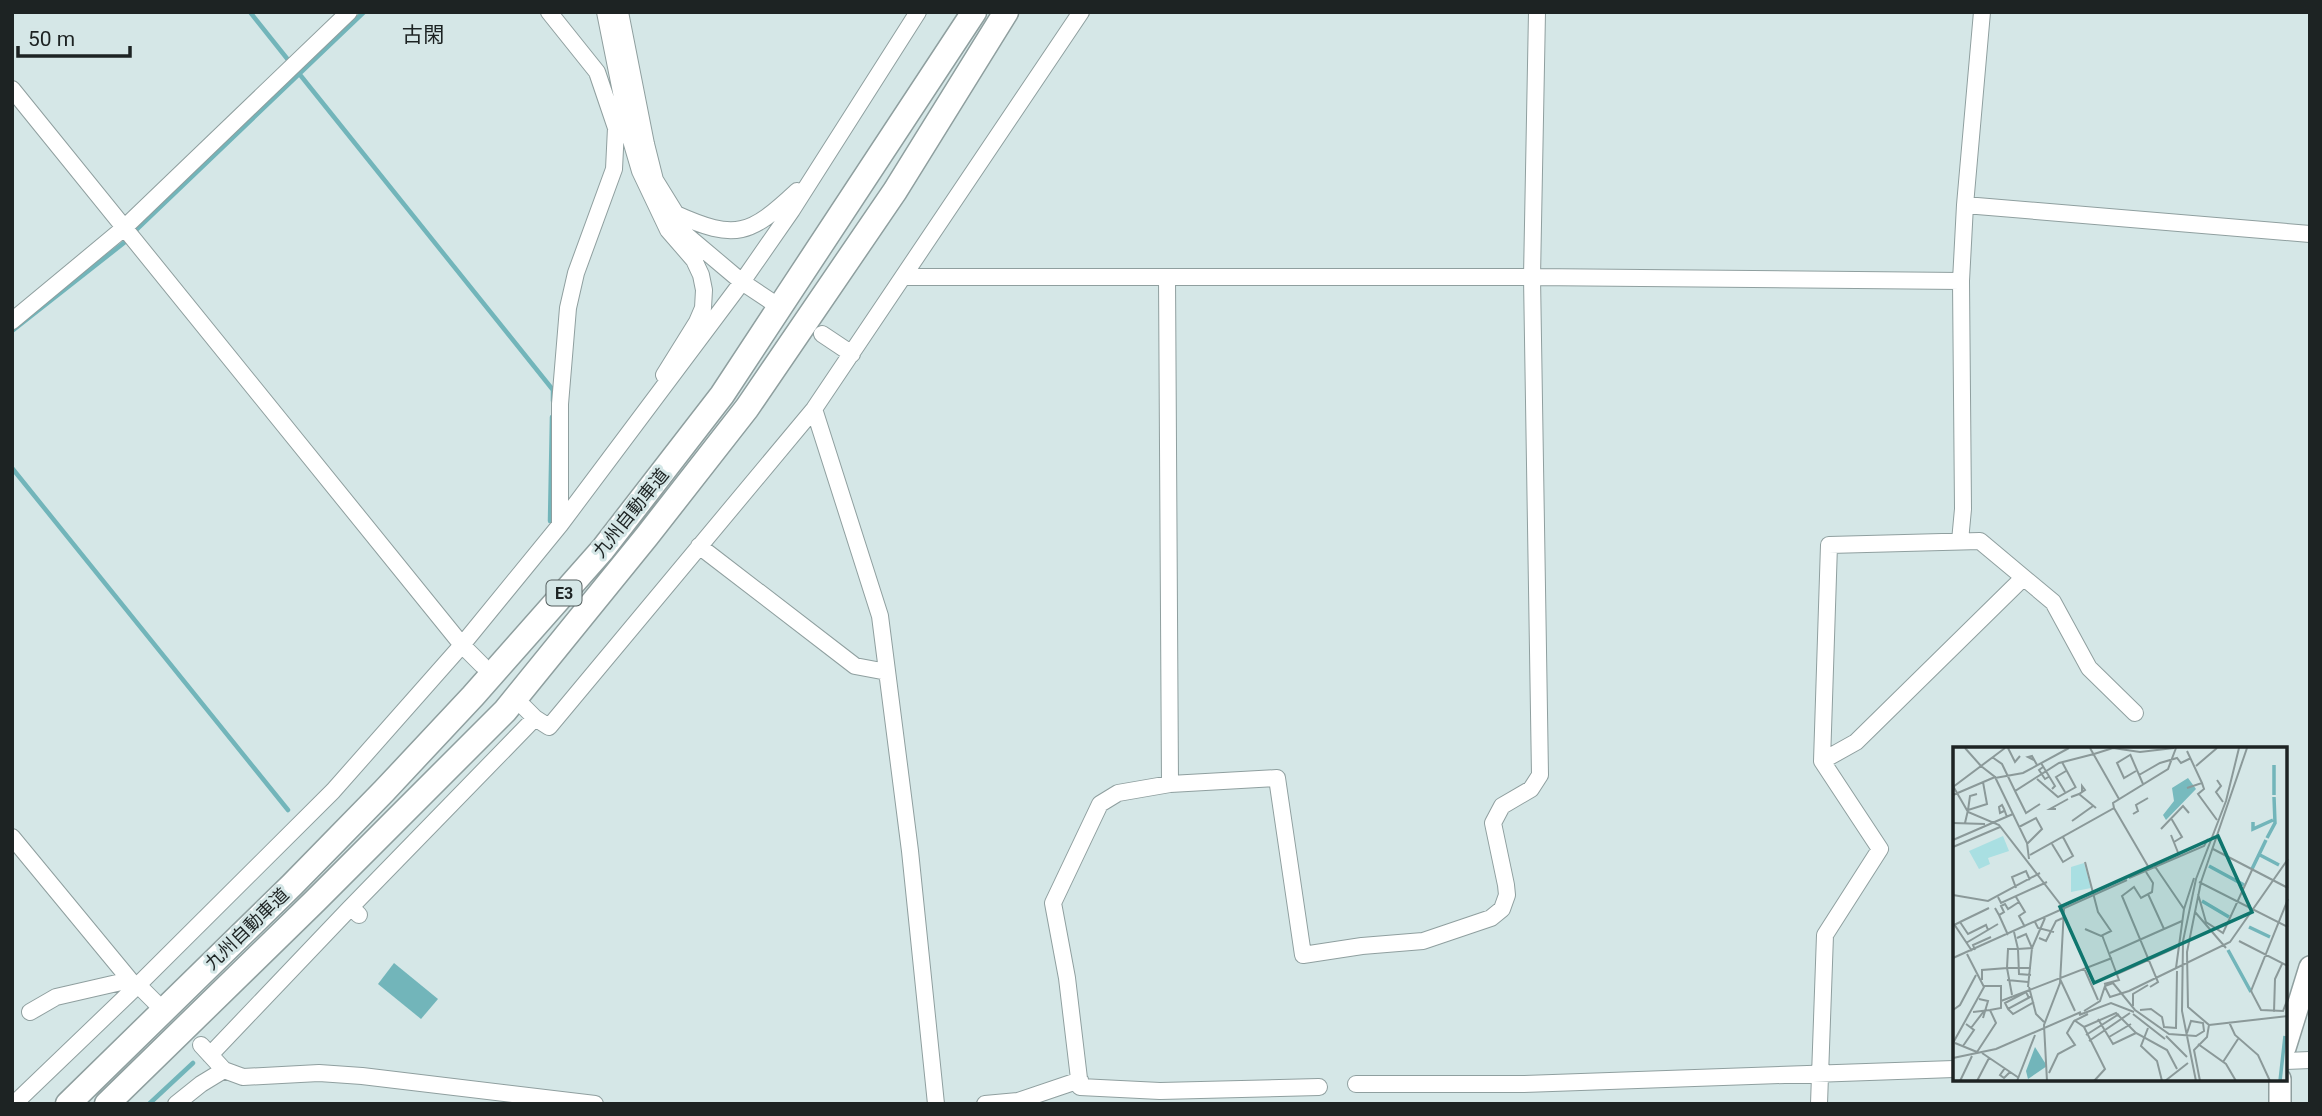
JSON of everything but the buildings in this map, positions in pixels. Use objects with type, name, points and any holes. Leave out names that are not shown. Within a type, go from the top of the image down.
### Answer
[{"type":"highway","name":"九州自動車道","points":[[68,1104],[338,838],[473,696],[603,549],[722,395],[974,12]]},
{"type":"highway","name":"九州自動車道","points":[[107,1104],[315,901],[513,701],[747,408],[895,191],[1006,12]]},
{"type":"main road","points":[[2287,1042],[2310,967]]},
{"type":"main road","points":[[2280,1081],[2280,1104]]},
{"type":"street","points":[[12,321],[124,228],[349,12]]},
{"type":"street","points":[[549,12],[597,72],[616,128],[614,169],[576,273],[568,308],[559,404],[560,525]]},
{"type":"street","points":[[605,12],[630,138],[640,171],[668,230],[694,260],[704,290],[703,308],[642,417]]},
{"type":"street","points":[[620,12],[655,180],[677,221],[742,282],[772,302]]},
{"type":"street","points":[[14,1104],[333,791],[462,645],[560,525],[742,282],[815,174],[918,12]]},
{"type":"street","points":[[595,1104],[362,1076],[318,1073],[243,1077],[225,1070],[205,1050],[355,911],[529,713],[549,727],[814,409],[1081,12]]},
{"type":"street","points":[[1319,1087],[1155,1097],[1080,1087],[1067,978],[1053,903],[1100,804],[1118,793],[1170,785],[1277,778],[1303,955],[1362,946],[1423,941],[1491,918],[1502,909],[1507,895],[1493,823],[1502,806],[1531,789],[1540,775],[1532,277],[1537,12]]},
{"type":"street","points":[[1960,541],[1963,509],[1961,281],[1982,12]]},
{"type":"street","points":[[12,89],[462,645],[482,665]]},
{"type":"street","points":[[659,213],[677,221],[724,231],[737,231],[754,225],[780,207],[815,174]]},
{"type":"street","points":[[1965,205],[2310,234]]},
{"type":"street","points":[[903,276],[1961,281]]},
{"type":"street","points":[[1167,277],[1170,785]]},
{"type":"street","points":[[822,334],[852,354]]},
{"type":"street","points":[[814,409],[880,616],[910,851],[936,1104]]},
{"type":"street","points":[[1819,1104],[1825,935],[1880,849],[1822,761],[1829,545],[1980,541],[2053,602],[2089,667],[2134,713]]},
{"type":"street","points":[[699,546],[855,666],[887,672]]},
{"type":"street","points":[[1822,761],[1856,742],[2023,578]]},
{"type":"street","points":[[12,837],[133,985],[155,1002]]},
{"type":"street","points":[[30,1012],[56,997],[133,985]]},
{"type":"street","points":[[2287,1061],[2310,1060]]},
{"type":"street","points":[[1356,1084],[1523,1084],[1953,1069]]},
{"type":"street","points":[[176,1104],[201,1084],[225,1070]]},
{"type":"street","points":[[985,1104],[1018,1102],[1080,1080]]},
{"type":"water","points":[[394,963],[438,999],[421,1019],[378,984]]},
{"type":"waterway","points":[[250,12],[289,61]]},
{"type":"waterway","points":[[136,230],[364,12]]},
{"type":"waterway","points":[[297,71],[553,390],[553,401]]},
{"type":"waterway","points":[[12,331],[125,242]]},
{"type":"waterway","points":[[550,521],[552,417]]},
{"type":"waterway","points":[[12,468],[288,810]]},
{"type":"waterway","points":[[149,1104],[193,1063]]},
{"type":"district","name":"古閑","points":[[423,35]]}]
